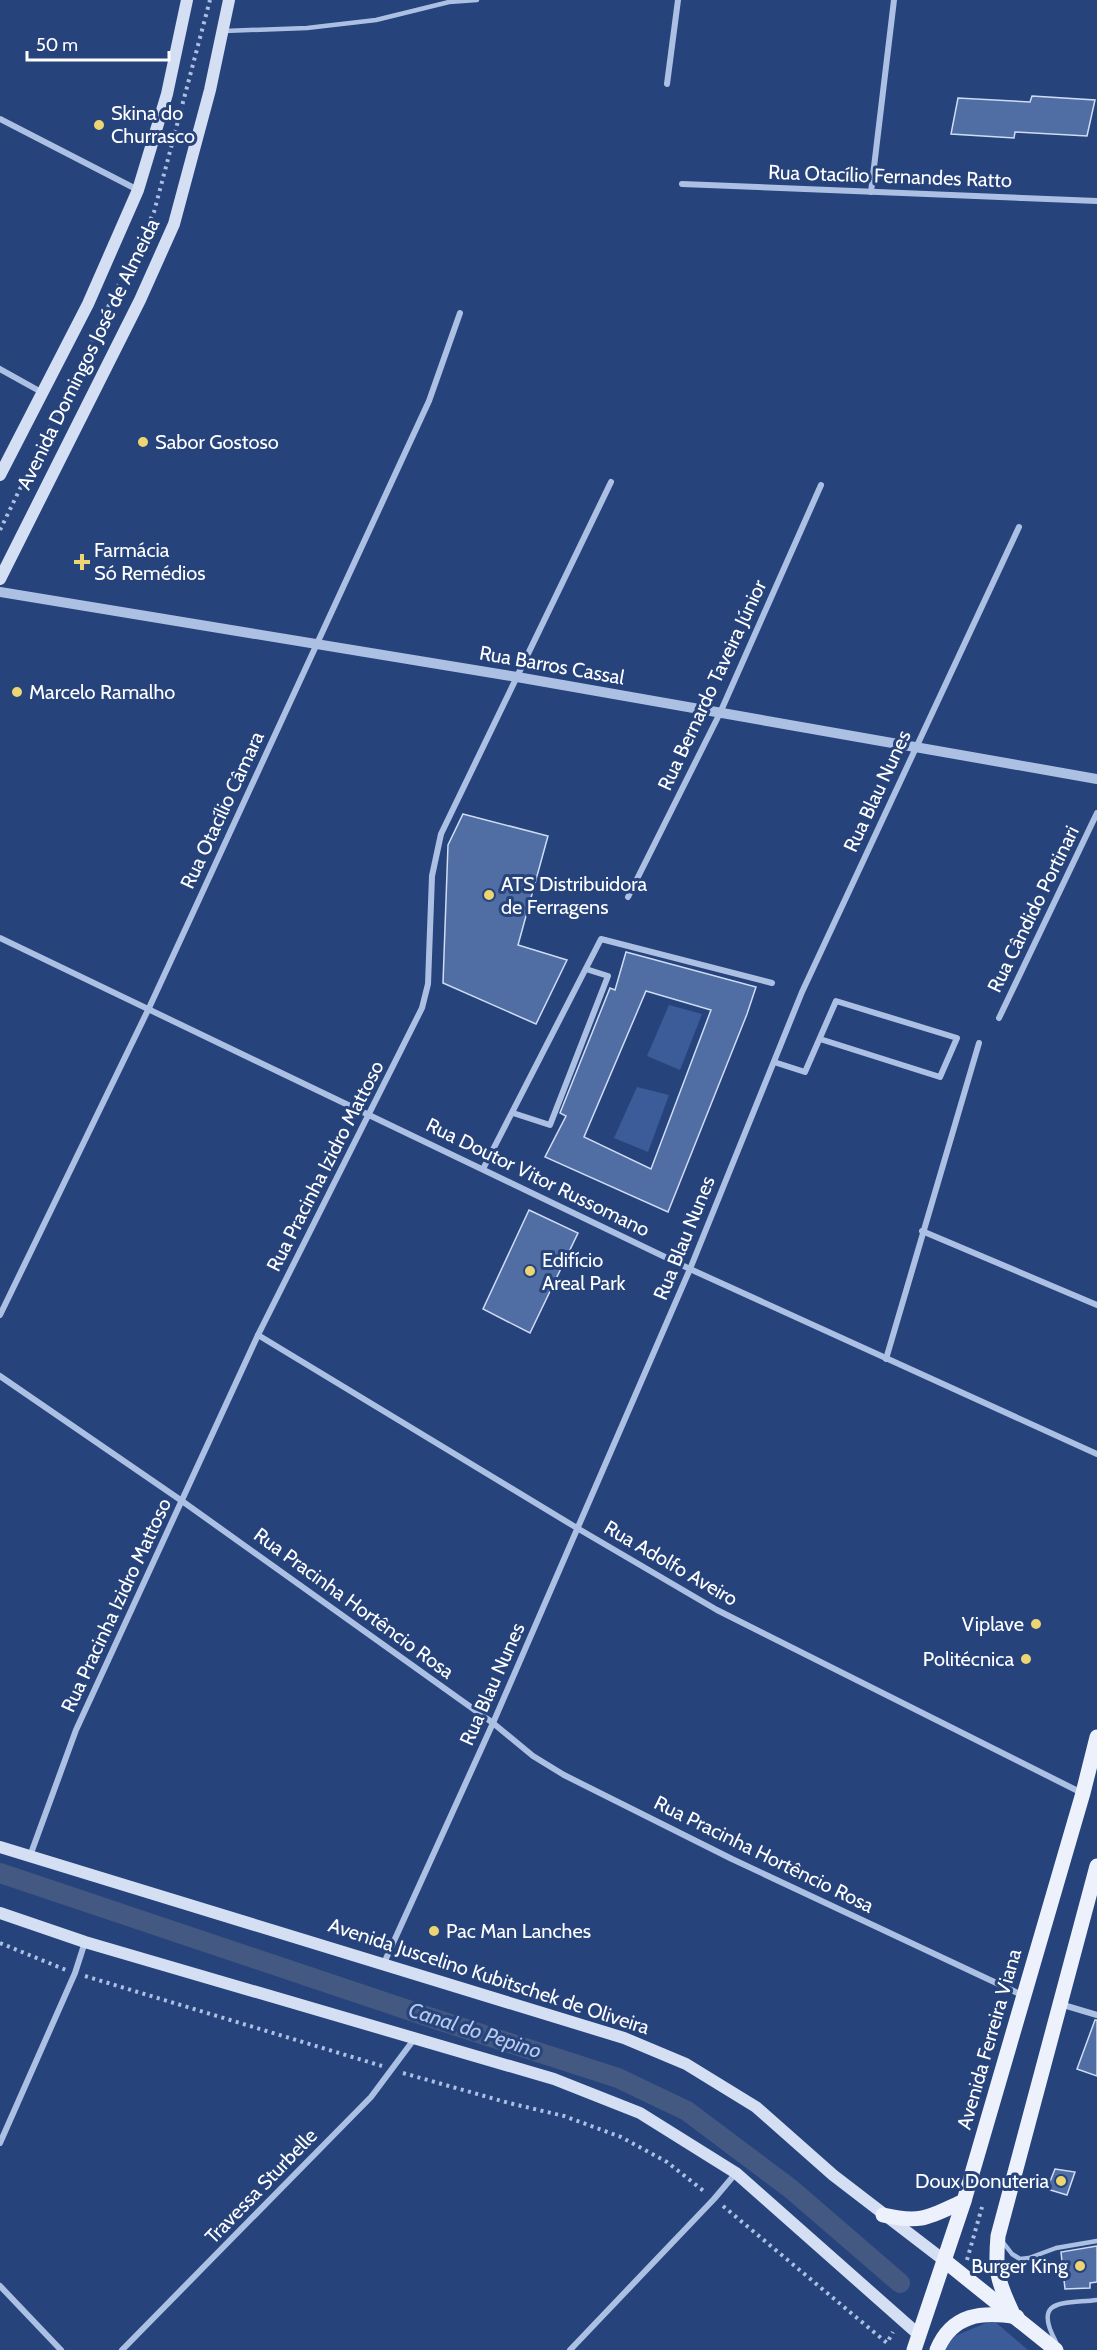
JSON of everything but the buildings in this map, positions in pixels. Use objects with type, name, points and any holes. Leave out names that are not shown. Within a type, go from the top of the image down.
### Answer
[{"type":"main road","name":"Avenida Domingos José de Almeida","points":[[0,475],[88,304],[138,190],[167,94],[187,0]]},
{"type":"main road","name":"Avenida Domingos José de Almeida","points":[[0,579],[140,300],[174,224],[210,90],[229,0]]},
{"type":"main road","name":"Avenida Ferreira Viana","points":[[914,2350],[964,2201],[1083,1793],[1097,1737]]},
{"type":"main road","name":"Avenida Juscelino Kubitschek de Oliveira","points":[[0,1846],[624,2038],[686,2064],[756,2107],[833,2175],[945,2261]]},
{"type":"main road","points":[[1014,2315],[1001,2289],[995,2265],[998,2236],[1097,1866]]},
{"type":"main road","points":[[0,1913],[85,1941],[554,2079],[640,2113],[736,2173],[918,2334]]},
{"type":"main road","points":[[883,2215],[907,2220],[924,2219],[964,2201]]},
{"type":"main road","points":[[945,2261],[1058,2350]]},
{"type":"main road","points":[[937,2350],[942,2339],[968,2316],[986,2313],[1014,2315]]},
{"type":"street","points":[[667,84],[678,0]]},
{"type":"street","points":[[871,192],[894,0]]},
{"type":"street","points":[[0,119],[138,190]]},
{"type":"street","name":"Rua Otacílio Fernandes Ratto","points":[[682,184],[1097,201]]},
{"type":"street","name":"Rua Otacílio Câmara","points":[[0,1315],[149,1008],[429,401],[460,313]]},
{"type":"street","points":[[0,369],[43,393]]},
{"type":"street","name":"Rua Pracinha Izidro Mattoso","points":[[30,1856],[76,1730],[258,1335],[371,1114],[422,1008],[428,984],[432,876],[441,834],[611,482]]},
{"type":"street","name":"Rua Bernardo Taveira Júnior","points":[[628,897],[720,713],[821,485]]},
{"type":"street","name":"Rua Blau Nunes","points":[[384,1963],[493,1723],[690,1269],[802,992],[1019,527]]},
{"type":"street","name":"Rua Barros Cassal","points":[[0,592],[518,677],[1097,779]]},
{"type":"street","name":"Rua Cândido Portinari","points":[[999,1018],[1097,813]]},
{"type":"street","name":"Rua Doutor Vitor Russomano","points":[[0,938],[690,1269],[1097,1454]]},
{"type":"street","points":[[483,1169],[601,939],[772,983]]},
{"type":"street","points":[[513,1113],[550,1125],[608,976],[586,969]]},
{"type":"street","points":[[774,1062],[805,1072],[836,1001],[957,1038],[940,1077],[820,1039]]},
{"type":"street","points":[[886,1359],[979,1043]]},
{"type":"street","points":[[922,1231],[1097,1305]]},
{"type":"street","name":"Rua Adolfo Aveiro","points":[[258,1335],[717,1610],[1083,1793]]},
{"type":"street","name":"Rua Pracinha Hortêncio Rosa","points":[[0,1376],[182,1501],[493,1723],[534,1756],[564,1775],[732,1859],[1023,1995]]},
{"type":"street","points":[[0,2143],[75,1973],[85,1941]]},
{"type":"street","points":[[1059,2003],[1097,2015]]},
{"type":"street","name":"Travessa Sturbelle","points":[[122,2350],[371,2097],[414,2038]]},
{"type":"street","points":[[570,2350],[736,2173]]},
{"type":"street","points":[[0,2286],[61,2350]]},
{"type":"lane","points":[[221,31],[307,28],[376,20],[449,2],[477,0]]},
{"type":"lane","points":[[998,2236],[1012,2254],[1020,2259],[1056,2248],[1097,2241]]},
{"type":"lane","points":[[1058,2350],[1049,2330],[1047,2311],[1054,2306],[1097,2300]]},
{"type":"path","points":[[0,1943],[75,1973],[392,2070],[564,2116],[621,2137],[667,2162],[887,2343],[900,2319]]},
{"type":"shaded area","points":[[669,1005],[702,1014],[680,1070],[647,1056]]},
{"type":"shaded area","points":[[637,1087],[669,1095],[648,1152],[614,1138]]},
{"type":"shaded area","points":[[993,2320],[1028,2350],[944,2350],[948,2339]]},
{"type":"waterway","name":"Canal do Pepino","points":[[0,1873],[618,2078],[687,2111],[791,2189],[900,2283]]},
{"type":"place","name":"Skina do Churrasco","points":[[99,125]]},
{"type":"place","name":"Sabor Gostoso","points":[[143,442]]},
{"type":"place","name":"Farmácia Só Remédios","points":[[82,562]]},
{"type":"place","name":"Marcelo Ramalho","points":[[17,692]]},
{"type":"place","name":"ATS Distribuidora de Ferragens","points":[[489,895]]},
{"type":"place","name":"Edifício Areal Park","points":[[530,1271]]},
{"type":"place","name":"Viplave","points":[[1036,1624]]},
{"type":"place","name":"Politécnica","points":[[1026,1659]]},
{"type":"place","name":"Pac Man Lanches","points":[[434,1931]]},
{"type":"place","name":"Doux Donuteria","points":[[1061,2181]]},
{"type":"place","name":"Burger King","points":[[1080,2266]]}]
